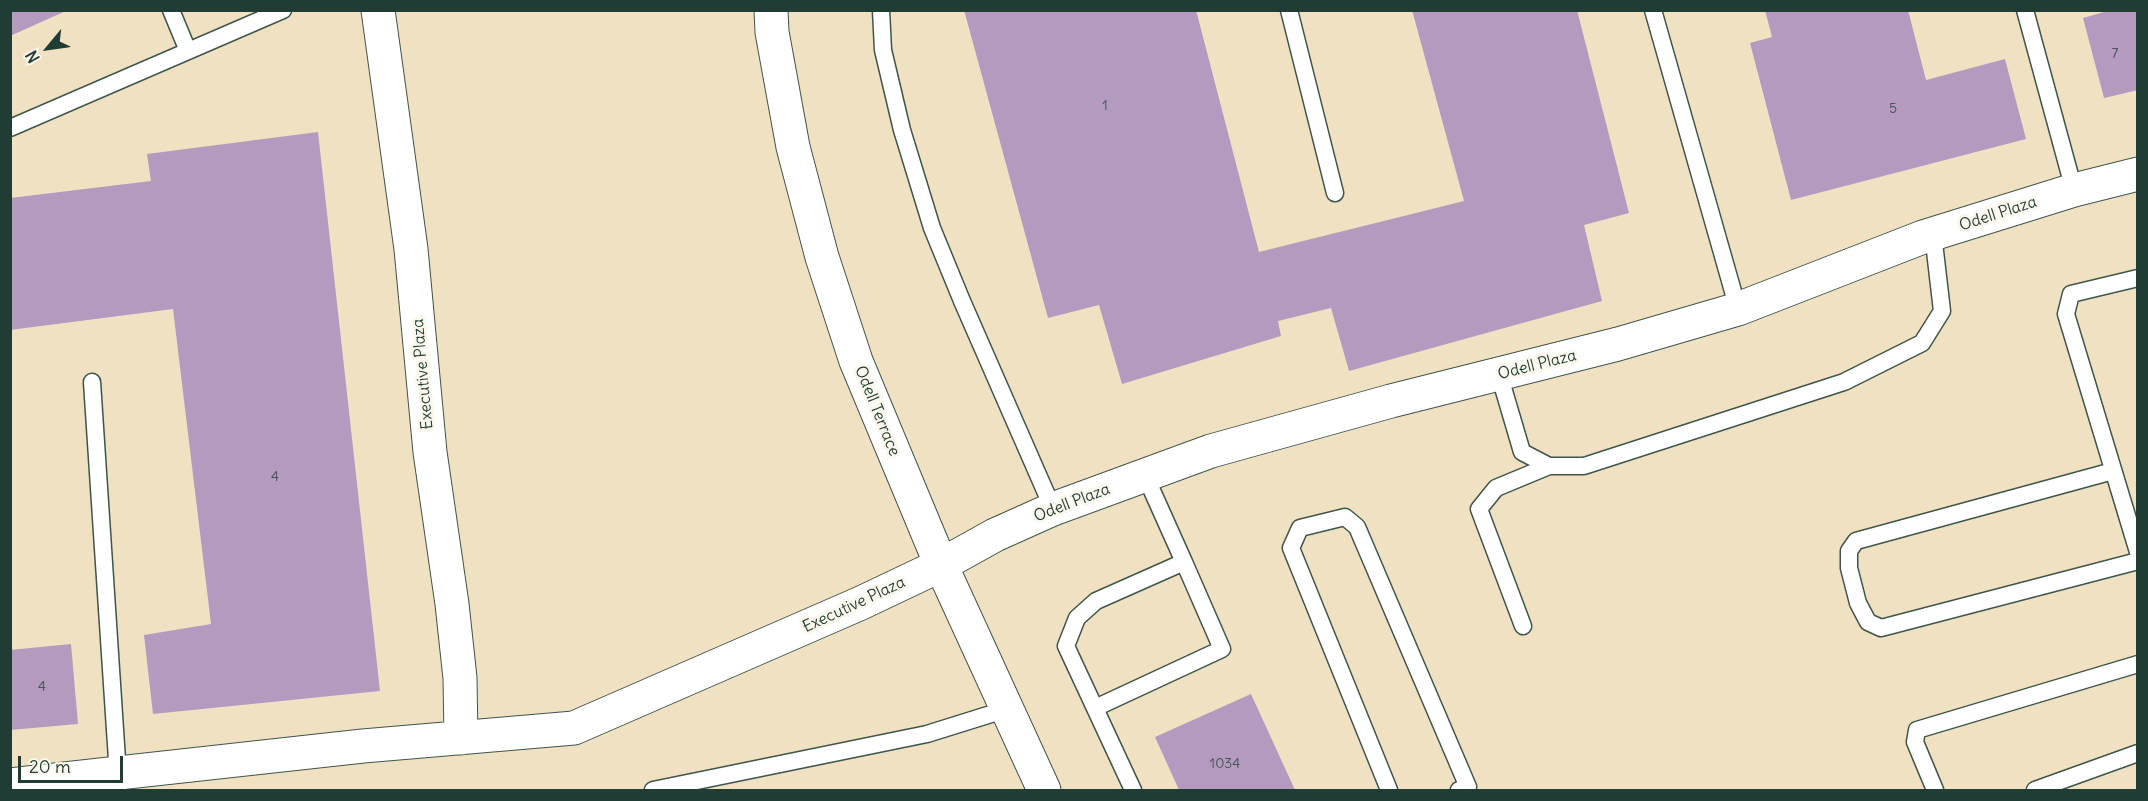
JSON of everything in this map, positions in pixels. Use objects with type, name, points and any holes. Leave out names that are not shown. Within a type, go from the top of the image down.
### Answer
[{"type":"street","name":"Executive Plaza","points":[[378,10],[411,249],[430,453],[452,604],[460,678],[461,738]]},
{"type":"street","name":"Odell Terrace","points":[[771,10],[772,32],[793,147],[822,257],[856,361],[941,565],[1044,790]]},
{"type":"street","name":"Odell Plaza","points":[[941,565],[995,535],[1053,509],[1211,451],[1391,400],[1618,344],[1738,309],[1933,234],[2074,190],[2138,174]]},
{"type":"street","name":"Executive Plaza","points":[[10,785],[118,782],[363,746],[574,728],[861,603],[941,565]]},
{"type":"lane","points":[[171,10],[188,51]]},
{"type":"lane","points":[[10,128],[283,10]]},
{"type":"lane","points":[[880,10],[886,61],[902,130],[932,228],[1053,509]]},
{"type":"lane","points":[[1289,10],[1335,193]]},
{"type":"lane","points":[[1653,10],[1738,309]]},
{"type":"lane","points":[[2025,10],[2074,190]]},
{"type":"lane","points":[[1523,626],[1479,509],[1496,488],[1549,466],[1584,466],[1844,382],[1922,343],[1942,311],[1933,234]]},
{"type":"lane","points":[[2138,278],[2071,294],[2066,306],[2066,314],[2113,471],[2132,513],[2138,552]]},
{"type":"lane","points":[[1499,374],[1522,452],[1549,466]]},
{"type":"lane","points":[[92,382],[118,782]]},
{"type":"lane","points":[[2113,471],[1856,541],[1850,551],[1849,568],[1858,603],[1868,622],[1881,628],[2138,561]]},
{"type":"lane","points":[[1095,708],[1222,649],[1145,476]]},
{"type":"lane","points":[[1389,790],[1291,548],[1300,528],[1345,517],[1358,527],[1468,787],[1459,790]]},
{"type":"lane","points":[[1133,790],[1066,646],[1077,618],[1096,601],[1184,562]]},
{"type":"lane","points":[[1935,790],[1915,742],[1917,730],[2138,664]]},
{"type":"lane","points":[[653,790],[927,734],[1007,709]]},
{"type":"lane","points":[[2035,790],[2138,753]]},
{"type":"building","points":[[10,10],[68,10],[10,36]]},
{"type":"building","points":[[964,10],[1196,10],[1259,252],[1464,201],[1412,10],[1577,10],[1629,213],[1584,225],[1602,301],[1349,371],[1331,308],[1278,321],[1281,336],[1122,384],[1099,305],[1048,318]]},
{"type":"building","points":[[1765,10],[1908,10],[1926,80],[2005,59],[2026,139],[1791,200],[1750,43],[1772,37]]},
{"type":"building","points":[[2111,10],[2138,10],[2138,90],[2104,98],[2083,18]]},
{"type":"building","points":[[318,132],[380,691],[153,714],[144,635],[211,624],[173,309],[10,330],[10,198],[151,181],[147,154]]},
{"type":"building","points":[[71,644],[78,724],[10,730],[10,650]]},
{"type":"building","points":[[1251,694],[1295,790],[1179,790],[1155,737]]}]
